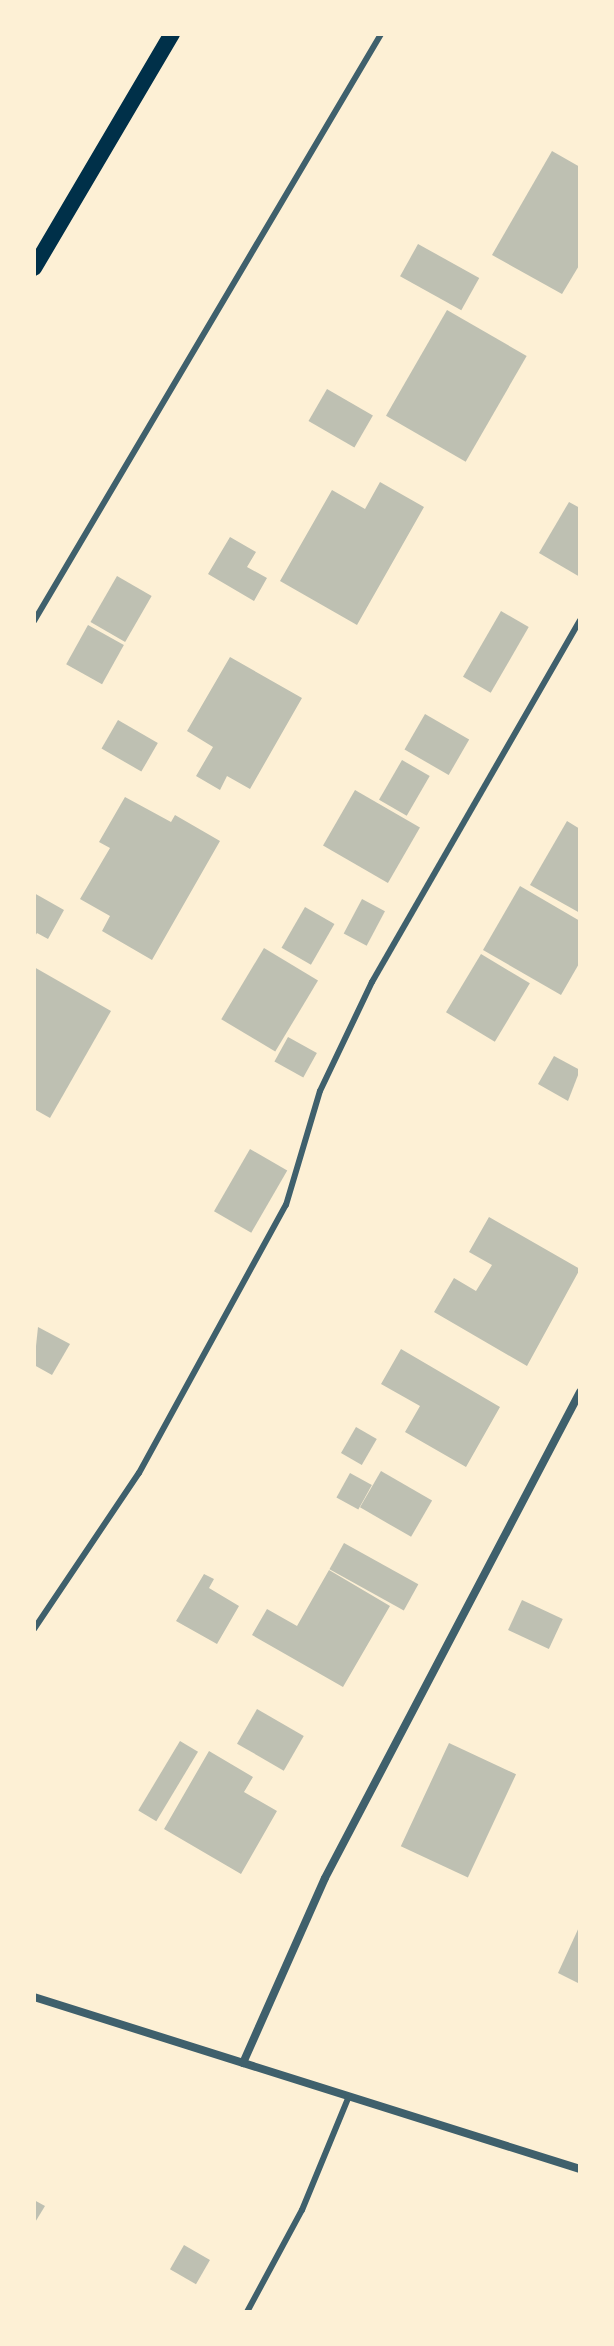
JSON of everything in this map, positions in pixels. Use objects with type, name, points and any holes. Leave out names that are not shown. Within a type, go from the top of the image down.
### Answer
[{"type":"main road","points":[[34,268],[172,34]]},
{"type":"street","points":[[243,2063],[325,1878],[580,1392]]},
{"type":"street","points":[[34,1997],[580,2169]]},
{"type":"lane","points":[[34,621],[381,34]]},
{"type":"lane","points":[[34,1629],[139,1473],[286,1205],[320,1091],[372,982],[580,621]]},
{"type":"lane","points":[[247,2312],[302,2210],[349,2096]]},
{"type":"building","points":[[552,151],[580,167],[580,264],[562,294],[492,255]]},
{"type":"building","points":[[418,244],[479,278],[461,310],[400,276]]},
{"type":"building","points":[[447,310],[527,356],[466,462],[386,416]]},
{"type":"building","points":[[327,389],[373,416],[354,448],[308,421]]},
{"type":"building","points":[[380,482],[424,507],[357,625],[280,581],[332,490],[365,509]]},
{"type":"building","points":[[569,502],[580,508],[580,577],[539,553]]},
{"type":"building","points":[[230,537],[256,552],[247,567],[267,578],[254,601],[208,574]]},
{"type":"building","points":[[117,576],[152,596],[125,642],[90,622]]},
{"type":"building","points":[[501,611],[529,627],[491,693],[463,677]]},
{"type":"building","points":[[88,625],[124,645],[102,684],[66,664]]},
{"type":"building","points":[[230,657],[302,698],[250,789],[227,776],[220,790],[196,776],[213,747],[187,731]]},
{"type":"building","points":[[425,714],[469,740],[449,775],[404,750]]},
{"type":"building","points":[[118,720],[158,743],[141,772],[102,749]]},
{"type":"building","points":[[402,760],[430,776],[407,816],[379,800]]},
{"type":"building","points":[[355,790],[420,828],[388,883],[323,845]]},
{"type":"building","points":[[125,797],[171,822],[175,815],[220,841],[152,960],[102,931],[110,916],[80,899],[110,848],[99,842]]},
{"type":"building","points":[[567,821],[580,829],[580,913],[530,885]]},
{"type":"building","points":[[520,886],[580,921],[580,962],[561,995],[483,950]]},
{"type":"building","points":[[34,893],[64,910],[48,939],[37,933],[34,938]]},
{"type":"building","points":[[362,899],[385,911],[367,946],[344,933]]},
{"type":"building","points":[[305,907],[334,924],[311,965],[282,948]]},
{"type":"building","points":[[264,948],[318,980],[275,1052],[221,1019]]},
{"type":"building","points":[[481,954],[530,983],[495,1042],[446,1012]]},
{"type":"building","points":[[34,967],[111,1011],[50,1118],[34,1109]]},
{"type":"building","points":[[288,1037],[317,1053],[303,1077],[274,1061]]},
{"type":"building","points":[[554,1056],[580,1070],[568,1101],[538,1084]]},
{"type":"building","points":[[250,1149],[287,1170],[251,1233],[214,1211]]},
{"type":"building","points":[[489,1217],[580,1269],[527,1366],[434,1312],[454,1278],[476,1291],[492,1265],[469,1252]]},
{"type":"building","points":[[38,1327],[70,1344],[52,1375],[34,1365]]},
{"type":"building","points":[[401,1349],[500,1407],[466,1467],[405,1432],[420,1406],[381,1384]]},
{"type":"building","points":[[356,1427],[377,1439],[362,1465],[341,1453]]},
{"type":"building","points":[[381,1471],[432,1500],[411,1537],[360,1507]]},
{"type":"building","points":[[350,1473],[372,1485],[358,1510],[336,1497]]},
{"type":"building","points":[[344,1543],[418,1584],[404,1610],[329,1569]]},
{"type":"building","points":[[329,1570],[390,1606],[343,1687],[252,1635],[267,1609],[297,1626]]},
{"type":"building","points":[[204,1574],[214,1579],[209,1588],[239,1606],[217,1644],[176,1621]]},
{"type":"building","points":[[522,1600],[563,1619],[549,1649],[508,1630]]},
{"type":"building","points":[[257,1709],[304,1736],[284,1771],[237,1744]]},
{"type":"building","points":[[180,1741],[198,1752],[156,1821],[138,1810]]},
{"type":"building","points":[[449,1743],[516,1774],[468,1878],[401,1846]]},
{"type":"building","points":[[209,1751],[253,1777],[244,1792],[277,1811],[241,1874],[164,1829]]},
{"type":"building","points":[[580,1925],[580,1984],[558,1973]]},
{"type":"building","points":[[34,2200],[45,2206],[34,2224]]},
{"type":"building","points":[[184,2245],[210,2260],[196,2284],[170,2269]]}]
